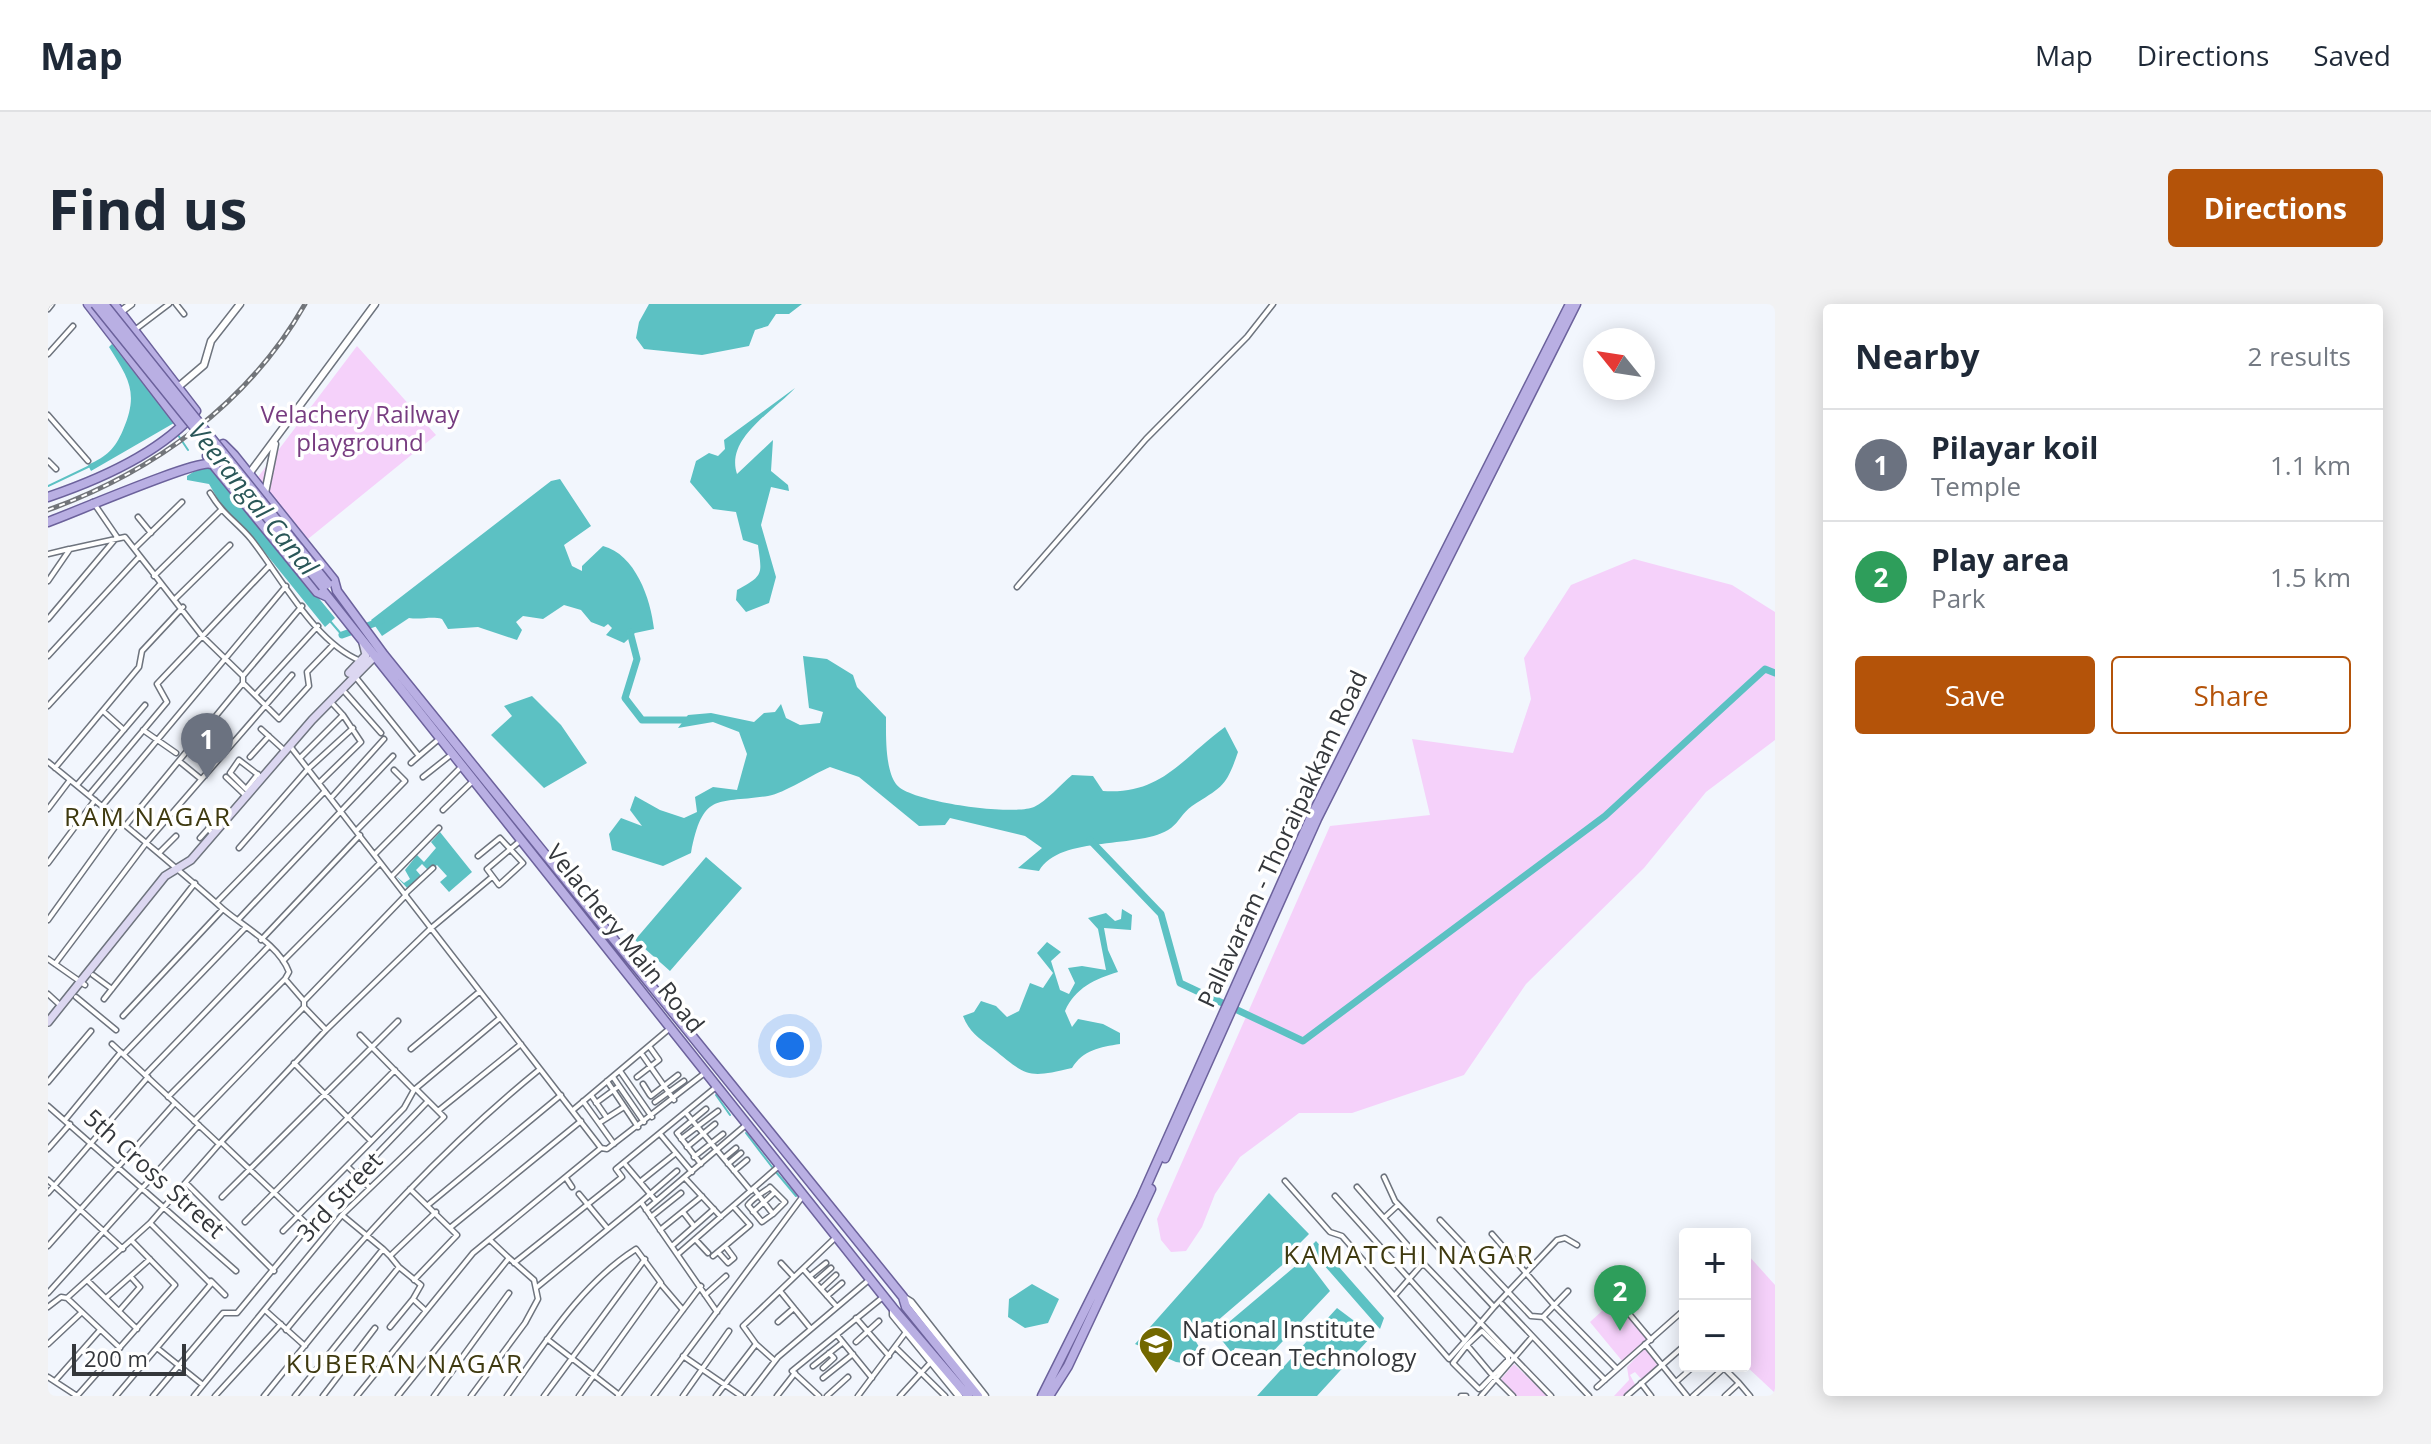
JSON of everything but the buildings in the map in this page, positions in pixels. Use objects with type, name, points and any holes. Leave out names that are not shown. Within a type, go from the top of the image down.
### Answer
[{"type":"main road","points":[[88,304],[175,427]]},
{"type":"main road","points":[[95,304],[326,589]]},
{"type":"main road","points":[[104,304],[326,589]]},
{"type":"main road","name":"Pallavaram - Thoraipakkam Road","points":[[1044,1394],[1062,1367],[1113,1266],[1313,820],[1570,304]]},
{"type":"main road","name":"Pallavaram - Thoraipakkam Road","points":[[1447,552],[1576,304]]},
{"type":"main road","points":[[118,310],[178,387]]},
{"type":"main road","points":[[48,495],[119,464],[196,411],[136,329],[118,310]]},
{"type":"main road","points":[[48,519],[96,508],[158,478],[200,460],[207,456],[317,592],[326,589],[337,591],[334,580],[223,444],[200,460]]},
{"type":"main road","name":"Velachery Main Road","points":[[326,589],[356,626]]},
{"type":"main road","name":"Velachery Main Road","points":[[337,591],[370,648],[439,739],[849,1249],[893,1308],[912,1327]]},
{"type":"main road","points":[[312,720],[314,713],[370,648]]},
{"type":"main road","points":[[48,1025],[93,975],[212,829],[354,675],[370,648]]},
{"type":"main road","name":"Velachery Main Road","points":[[370,648],[559,871],[903,1297],[912,1327]]},
{"type":"main road","points":[[48,1025],[76,997],[161,881],[178,869]]},
{"type":"main road","points":[[550,878],[559,871]]},
{"type":"main road","points":[[849,1249],[857,1242]]},
{"type":"main road","points":[[912,1327],[968,1396]]},
{"type":"main road","points":[[912,1327],[978,1396]]},
{"type":"main road","name":"Pallavaram - Thoraipakkam Road","points":[[1044,1394],[1051,1379],[1062,1367]]},
{"type":"street","points":[[48,309],[52,304]]},
{"type":"street","points":[[118,310],[131,304]]},
{"type":"street","points":[[176,304],[184,314]]},
{"type":"street","points":[[178,387],[204,365],[211,341],[240,304]]},
{"type":"street","points":[[249,474],[375,304]]},
{"type":"street","points":[[1017,587],[1146,439],[1247,337],[1273,304]]},
{"type":"street","points":[[136,329],[166,305]]},
{"type":"street","points":[[48,354],[73,326]]},
{"type":"street","points":[[48,415],[88,461]]},
{"type":"street","points":[[265,493],[277,437]]},
{"type":"street","points":[[48,461],[56,469]]},
{"type":"street","points":[[210,493],[221,510],[249,537],[333,645],[361,661]]},
{"type":"street","points":[[135,548],[182,502]]},
{"type":"street","points":[[96,508],[117,537]]},
{"type":"street","points":[[154,576],[221,510]]},
{"type":"street","points":[[138,517],[151,533]]},
{"type":"street","points":[[48,619],[117,537]]},
{"type":"street","points":[[48,554],[125,537],[154,576],[183,607],[203,637],[243,676]]},
{"type":"street","points":[[175,599],[230,545]]},
{"type":"street","points":[[48,581],[70,549]]},
{"type":"street","points":[[48,656],[139,557]]},
{"type":"street","points":[[89,795],[167,700],[157,684],[269,566]]},
{"type":"street","points":[[48,706],[161,583]]},
{"type":"street","points":[[102,806],[286,586]]},
{"type":"street","points":[[126,825],[302,606]]},
{"type":"street","points":[[55,768],[139,667],[142,651],[183,607]]},
{"type":"street","points":[[255,695],[318,626]]},
{"type":"street","points":[[243,683],[276,717],[282,717],[309,686],[307,672],[333,645]]},
{"type":"street","points":[[55,964],[147,842],[292,675]]},
{"type":"street","points":[[354,675],[419,756]]},
{"type":"street","points":[[341,688],[381,733]]},
{"type":"street","points":[[319,783],[361,742],[330,701]]},
{"type":"street","points":[[77,785],[145,705]]},
{"type":"street","points":[[103,711],[124,730]]},
{"type":"street","points":[[300,758],[343,715]]},
{"type":"street","points":[[239,848],[308,769],[353,728]]},
{"type":"street","points":[[261,729],[300,758],[601,1148]]},
{"type":"street","points":[[143,730],[176,753]]},
{"type":"street","points":[[250,757],[269,736]]},
{"type":"street","points":[[331,798],[384,739]]},
{"type":"street","points":[[411,763],[439,739]]},
{"type":"street","points":[[423,777],[452,754]]},
{"type":"street","points":[[238,920],[393,756]]},
{"type":"street","points":[[248,793],[230,773],[239,760],[261,776]]},
{"type":"street","points":[[179,761],[201,779]]},
{"type":"street","points":[[48,762],[160,852],[261,940],[283,961],[289,972],[168,1097]]},
{"type":"street","points":[[375,854],[462,766]]},
{"type":"street","points":[[261,940],[405,781],[394,770]]},
{"type":"street","points":[[227,776],[248,793]]},
{"type":"street","points":[[48,809],[70,780]]},
{"type":"street","points":[[443,810],[474,780]]},
{"type":"street","points":[[217,902],[325,791]]},
{"type":"street","points":[[48,863],[95,800]]},
{"type":"street","points":[[48,920],[120,820]]},
{"type":"street","points":[[392,876],[439,828]]},
{"type":"street","points":[[200,838],[212,829]]},
{"type":"street","points":[[160,852],[176,836]]},
{"type":"street","points":[[478,856],[500,838],[510,850],[523,866],[500,885],[487,869],[510,850],[521,842]]},
{"type":"street","points":[[283,961],[381,862]]},
{"type":"street","points":[[48,1293],[196,1123],[433,868]]},
{"type":"street","points":[[67,1298],[150,1223],[326,1030],[430,929],[492,877]]},
{"type":"street","points":[[104,999],[195,883]]},
{"type":"street","points":[[123,1016],[223,909]]},
{"type":"street","points":[[48,1149],[122,1053],[246,927]]},
{"type":"street","points":[[48,1193],[146,1076],[268,947]]},
{"type":"street","points":[[48,959],[84,984]]},
{"type":"street","points":[[93,975],[110,991]]},
{"type":"street","points":[[285,979],[326,1030]]},
{"type":"street","points":[[411,1049],[479,992]]},
{"type":"street","points":[[48,994],[61,1007]]},
{"type":"street","points":[[76,997],[116,1030]]},
{"type":"street","points":[[283,1231],[404,1108],[415,1089],[500,1018]]},
{"type":"street","points":[[222,1197],[398,1021]]},
{"type":"street","points":[[573,1110],[670,1028]]},
{"type":"street","points":[[48,1082],[91,1031]]},
{"type":"street","points":[[360,1035],[438,1111]]},
{"type":"street","points":[[112,1044],[309,1226],[237,1313],[223,1313],[153,1396]]},
{"type":"street","name":"3rd Street","points":[[194,1396],[342,1215],[444,1117],[438,1111],[521,1044]]},
{"type":"street","points":[[637,1077],[659,1060],[649,1046]]},
{"type":"street","points":[[641,1053],[674,1100]]},
{"type":"street","points":[[294,1063],[371,1141]]},
{"type":"street","points":[[286,1330],[364,1234],[481,1120],[540,1069]]},
{"type":"street","points":[[245,1222],[395,1070]]},
{"type":"street","points":[[620,1071],[652,1117]]},
{"type":"street","points":[[357,1396],[473,1253],[601,1148],[614,1144],[652,1117],[706,1072]]},
{"type":"street","points":[[651,1096],[678,1075]]},
{"type":"street","points":[[613,1077],[644,1122]]},
{"type":"street","points":[[607,1081],[638,1127]]},
{"type":"street","points":[[655,1102],[684,1081]]},
{"type":"street","points":[[643,1084],[661,1110]]},
{"type":"street","points":[[596,1103],[619,1086]]},
{"type":"street","points":[[514,1263],[622,1177],[616,1169],[717,1086]]},
{"type":"street","points":[[428,1205],[561,1095]]},
{"type":"street","points":[[591,1095],[607,1118]]},
{"type":"street","points":[[599,1123],[638,1097]]},
{"type":"street","points":[[357,1175],[428,1101]]},
{"type":"street","points":[[583,1101],[614,1144]]},
{"type":"street","points":[[48,1246],[175,1103]]},
{"type":"street","name":"5th Cross Street","points":[[48,1106],[236,1271]]},
{"type":"street","points":[[701,1164],[677,1133],[706,1109]]},
{"type":"street","points":[[681,1139],[718,1111]]},
{"type":"street","points":[[686,1113],[773,1214]]},
{"type":"street","points":[[451,1227],[581,1121]]},
{"type":"street","points":[[687,1147],[715,1124]]},
{"type":"street","points":[[646,1210],[747,1124]]},
{"type":"street","points":[[660,1134],[692,1172]]},
{"type":"street","points":[[694,1157],[723,1134]]},
{"type":"street","points":[[724,1158],[736,1148]]},
{"type":"street","points":[[640,1182],[676,1153]]},
{"type":"street","points":[[728,1164],[741,1153]]},
{"type":"street","points":[[734,1171],[747,1160]]},
{"type":"street","points":[[624,1163],[656,1201]]},
{"type":"street","points":[[678,1254],[781,1165]]},
{"type":"street","points":[[347,1166],[370,1188]]},
{"type":"street","points":[[536,1288],[677,1171]]},
{"type":"street","points":[[1384,1177],[1398,1205],[1494,1307]]},
{"type":"street","points":[[566,1178],[572,1187]]},
{"type":"street","points":[[685,1178],[721,1217]]},
{"type":"street","points":[[48,1180],[123,1249]]},
{"type":"street","points":[[1285,1181],[1330,1232],[1342,1236],[1396,1294],[1449,1359]]},
{"type":"street","points":[[186,1183],[274,1271]]},
{"type":"street","points":[[770,1187],[775,1192],[785,1202],[763,1222],[748,1205],[770,1187]]},
{"type":"street","points":[[1357,1187],[1423,1263],[1551,1396]]},
{"type":"street","points":[[410,1189],[451,1227],[456,1236],[414,1280]]},
{"type":"street","points":[[753,1212],[775,1192]]},
{"type":"street","points":[[651,1217],[681,1193]]},
{"type":"street","points":[[579,1194],[608,1229]]},
{"type":"street","points":[[654,1396],[804,1194]]},
{"type":"street","points":[[660,1230],[702,1196]]},
{"type":"street","points":[[1335,1196],[1513,1396]]},
{"type":"street","points":[[641,1202],[717,1312]]},
{"type":"street","points":[[1384,1218],[1398,1205]]},
{"type":"street","points":[[695,1239],[710,1254],[718,1252],[750,1225],[733,1206]]},
{"type":"street","points":[[635,1207],[646,1210]]},
{"type":"street","points":[[672,1246],[714,1209]]},
{"type":"street","points":[[390,1256],[436,1212]]},
{"type":"street","points":[[683,1212],[694,1226]]},
{"type":"street","points":[[342,1215],[422,1287],[390,1327]]},
{"type":"street","points":[[1440,1220],[1531,1316],[1543,1317],[1605,1380]]},
{"type":"street","points":[[150,1223],[225,1295]]},
{"type":"street","points":[[1492,1234],[1554,1305],[1617,1369]]},
{"type":"street","points":[[775,1361],[756,1344],[743,1326],[838,1236]]},
{"type":"street","points":[[1530,1340],[1494,1378],[1478,1389],[1453,1363],[1525,1270],[1559,1239],[1577,1245]]},
{"type":"street","points":[[100,1330],[50,1379],[69,1394],[77,1396],[175,1285],[132,1241]]},
{"type":"street","points":[[471,1396],[537,1304],[534,1280],[491,1241]]},
{"type":"street","points":[[718,1252],[728,1263],[734,1258],[725,1246]]},
{"type":"street","points":[[264,1396],[383,1249]]},
{"type":"street","points":[[507,1396],[592,1283],[636,1249],[683,1310]]},
{"type":"street","points":[[398,1396],[509,1258]]},
{"type":"street","points":[[106,1298],[150,1259]]},
{"type":"street","points":[[544,1396],[645,1259]]},
{"type":"street","points":[[781,1263],[794,1277]]},
{"type":"street","points":[[810,1276],[826,1263]]},
{"type":"street","points":[[1396,1294],[1423,1263]]},
{"type":"street","points":[[295,1396],[399,1267]]},
{"type":"street","points":[[815,1282],[831,1268]]},
{"type":"street","points":[[804,1269],[837,1307]]},
{"type":"street","points":[[821,1289],[836,1275]]},
{"type":"street","points":[[119,1311],[140,1287],[130,1276]]},
{"type":"street","points":[[705,1295],[726,1276]]},
{"type":"street","points":[[748,1396],[775,1361],[871,1279]]},
{"type":"street","points":[[88,1281],[137,1329]]},
{"type":"street","points":[[116,1396],[211,1281]]},
{"type":"street","points":[[579,1396],[661,1283]]},
{"type":"street","points":[[827,1296],[842,1283]]},
{"type":"street","points":[[547,1339],[619,1396],[701,1286]]},
{"type":"street","points":[[780,1291],[811,1329]]},
{"type":"street","points":[[1543,1317],[1568,1291]]},
{"type":"street","points":[[434,1396],[509,1293]]},
{"type":"street","points":[[819,1396],[792,1371],[884,1296]]},
{"type":"street","points":[[48,1307],[61,1297],[67,1298],[120,1348]]},
{"type":"street","points":[[903,1297],[911,1302],[985,1396]]},
{"type":"street","points":[[1615,1297],[1651,1340]]},
{"type":"street","points":[[413,1299],[426,1311]]},
{"type":"street","points":[[1502,1304],[1530,1340],[1589,1396]]},
{"type":"street","points":[[778,1322],[794,1308]]},
{"type":"street","points":[[266,1311],[305,1346]]},
{"type":"street","points":[[48,1344],[82,1312]]},
{"type":"street","points":[[1597,1387],[1679,1314]]},
{"type":"street","points":[[856,1318],[889,1356]]},
{"type":"street","points":[[856,1342],[879,1321]]},
{"type":"street","points":[[215,1396],[281,1324]]},
{"type":"street","points":[[858,1396],[912,1327],[931,1362],[959,1396]]},
{"type":"street","points":[[323,1396],[375,1328]]},
{"type":"street","points":[[683,1396],[729,1331]]},
{"type":"street","points":[[1443,1366],[1482,1331],[1508,1357],[1481,1396],[1453,1366]]},
{"type":"street","points":[[837,1335],[872,1378]]},
{"type":"street","points":[[813,1366],[843,1342]]},
{"type":"street","points":[[716,1396],[756,1344]]},
{"type":"street","points":[[1645,1344],[1690,1396],[1717,1372]]},
{"type":"street","points":[[895,1347],[945,1396]]},
{"type":"street","points":[[157,1348],[203,1385]]},
{"type":"street","points":[[1627,1396],[1679,1350]]},
{"type":"street","points":[[823,1368],[834,1358],[829,1353]]},
{"type":"street","points":[[823,1378],[853,1354]]},
{"type":"street","points":[[683,1356],[741,1396]]},
{"type":"street","points":[[900,1396],[931,1362]]},
{"type":"street","points":[[1676,1382],[1687,1372]]},
{"type":"street","points":[[1728,1372],[1750,1396]]},
{"type":"street","points":[[777,1396],[795,1373]]},
{"type":"street","points":[[827,1396],[848,1377]]},
{"type":"street","points":[[1641,1383],[1651,1396]]},
{"type":"street","points":[[1725,1396],[1739,1383]]},
{"type":"green space","name":"Velachery Railway playground","points":[[357,346],[436,435],[308,539],[258,477]]},
{"type":"green space","points":[[1634,559],[1732,585],[1775,612],[1775,740],[1706,792],[1644,868],[1526,984],[1464,1075],[1352,1113],[1299,1113],[1240,1157],[1215,1194],[1202,1227],[1186,1251],[1171,1252],[1161,1240],[1157,1219],[1330,826],[1430,815],[1412,739],[1513,753],[1531,699],[1524,658],[1571,585]]},
{"type":"green space","points":[[1751,1258],[1775,1285],[1775,1393],[1751,1371]]},
{"type":"green space","points":[[1615,1299],[1651,1340],[1623,1362],[1590,1322]]},
{"type":"green space","points":[[1645,1348],[1660,1364],[1642,1380],[1635,1372],[1630,1375],[1636,1386],[1624,1396],[1614,1396],[1629,1380],[1627,1367]]},
{"type":"green space","points":[[1514,1364],[1547,1396],[1516,1396],[1501,1379]]},
{"type":"water","points":[[649,304],[802,304],[789,314],[776,314],[768,326],[755,330],[749,346],[702,355],[644,349],[636,338],[639,322]]},
{"type":"water","points":[[112,344],[174,423],[91,471],[88,465],[105,455],[117,442],[130,406],[130,387],[109,347]]},
{"type":"water","points":[[795,388],[754,426],[738,449],[735,461],[737,474],[773,440],[771,471],[788,485],[789,491],[771,487],[761,525],[776,577],[769,603],[746,612],[736,600],[737,590],[759,573],[758,545],[743,540],[736,512],[713,509],[690,482],[696,461],[709,453],[718,456],[725,449],[724,440]]},
{"type":"water","points":[[204,465],[212,468],[335,618],[325,627],[250,534],[227,515],[209,484],[187,480],[187,476]]},
{"type":"water","points":[[560,479],[591,526],[564,545],[572,566],[582,571],[582,566],[603,546],[624,558],[645,592],[654,629],[635,633],[624,643],[606,635],[612,628],[608,624],[604,627],[591,622],[581,610],[564,605],[543,619],[523,616],[516,622],[522,630],[517,640],[478,627],[448,629],[442,619],[434,618],[409,618],[382,636],[371,620],[551,481]]},
{"type":"water","points":[[803,656],[827,659],[853,675],[857,687],[886,717],[888,761],[896,784],[905,791],[939,802],[1005,810],[1034,807],[1072,775],[1093,776],[1103,791],[1141,787],[1170,772],[1225,727],[1238,752],[1222,785],[1189,808],[1171,828],[1141,839],[1064,852],[1049,859],[1039,871],[1018,868],[1042,848],[1025,836],[950,818],[945,825],[919,826],[859,777],[830,767],[775,794],[715,804],[701,819],[691,853],[663,866],[612,850],[609,834],[621,818],[642,826],[630,810],[635,796],[660,810],[684,818],[697,812],[695,797],[713,787],[737,790],[747,754],[739,732],[713,722],[678,728],[688,715],[711,713],[754,722],[764,713],[775,712],[781,704],[786,718],[800,725],[820,723],[823,712],[809,708]]},
{"type":"water","points":[[532,696],[561,725],[587,763],[544,788],[491,735],[512,716],[504,706]]},
{"type":"water","points":[[440,832],[472,872],[449,892],[440,882],[447,876],[437,865],[429,871],[422,864],[416,870],[422,877],[408,889],[396,876],[404,883],[410,879],[405,870],[417,855],[424,862],[436,848],[431,842]]},
{"type":"water","points":[[706,857],[742,888],[670,971],[635,940]]},
{"type":"water","points":[[1122,909],[1132,915],[1131,930],[1104,928],[1108,950],[1118,972],[1087,986],[1074,996],[1065,1011],[1072,1027],[1078,1019],[1103,1024],[1120,1033],[1120,1044],[1087,1053],[1072,1068],[1036,1074],[1021,1070],[971,1031],[963,1016],[974,1012],[981,1001],[996,1006],[1007,1017],[1019,1011],[1030,983],[1043,988],[1053,973],[1037,953],[1047,942],[1061,952],[1051,961],[1060,990],[1069,994],[1075,983],[1068,968],[1082,966],[1106,970],[1098,929],[1088,918],[1106,913],[1115,921],[1121,919]]},
{"type":"water","points":[[1269,1193],[1309,1234],[1297,1246],[1294,1255],[1195,1340],[1202,1352],[1191,1364],[1176,1362],[1135,1344]]},
{"type":"water","points":[[1316,1241],[1384,1318],[1380,1329],[1309,1248]]},
{"type":"water","points":[[1305,1258],[1330,1291],[1266,1359],[1256,1350],[1235,1348],[1232,1353],[1216,1333]]},
{"type":"water","points":[[1032,1284],[1059,1299],[1048,1323],[1025,1328],[1008,1317],[1009,1299]]},
{"type":"water","points":[[1337,1308],[1365,1329],[1370,1338],[1317,1396],[1257,1396]]},
{"type":"waterway","name":"Veerangal Canal","points":[[178,435],[188,450]]},
{"type":"waterway","name":"Veerangal Canal","points":[[48,486],[90,466]]},
{"type":"waterway","name":"Veerangal Canal","points":[[330,621],[342,635]]},
{"type":"waterway","points":[[342,635],[381,621]]},
{"type":"waterway","points":[[630,632],[637,659],[625,698],[642,720],[693,720]]},
{"type":"waterway","points":[[1090,840],[1161,914],[1180,983],[1303,1041],[1605,816],[1765,669],[1775,673]]},
{"type":"waterway","points":[[716,1095],[730,1115]]},
{"type":"waterway","points":[[746,1133],[772,1167]]},
{"type":"waterway","points":[[776,1172],[796,1196]]},
{"type":"railway","points":[[48,510],[125,476],[195,430],[256,373],[305,304]]},
{"type":"place","name":"Pilayar koil","points":[[207,779]]},
{"type":"place","name":"Play area","points":[[1620,1331]]},
{"type":"place","name":"National Institute of Ocean Technology","points":[[1156,1375]]},
{"type":"district","name":"RAM NAGAR","points":[[148,817]]},
{"type":"district","name":"KAMATCHI NAGAR","points":[[1409,1255]]},
{"type":"district","name":"KUBERAN NAGAR","points":[[405,1364]]}]
